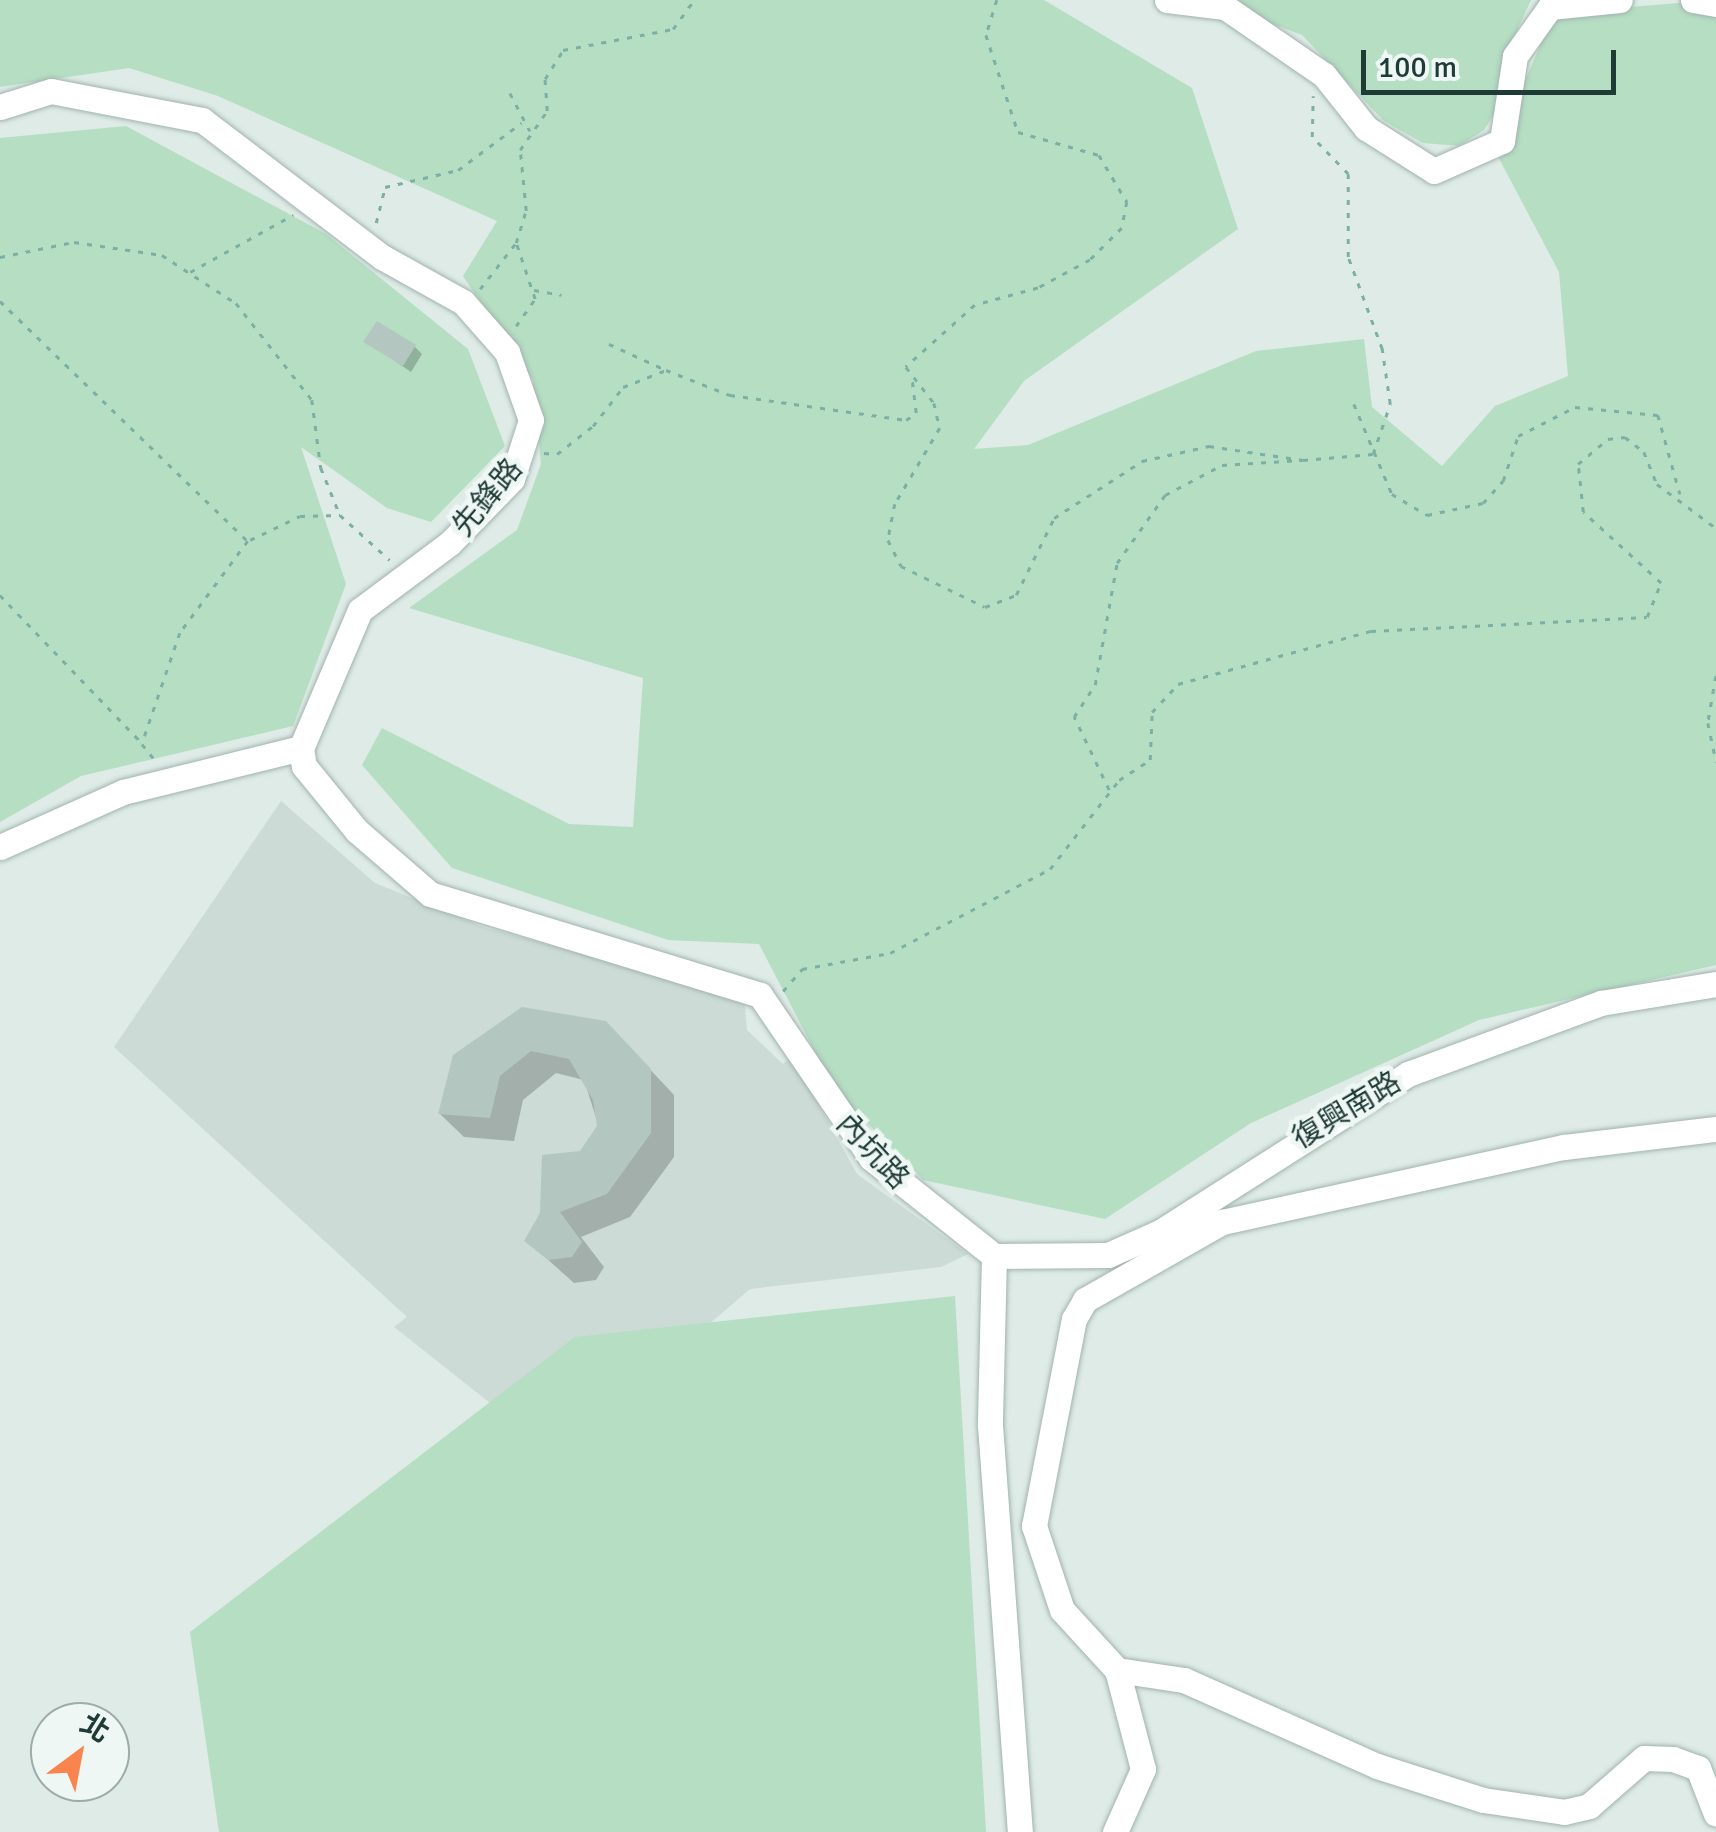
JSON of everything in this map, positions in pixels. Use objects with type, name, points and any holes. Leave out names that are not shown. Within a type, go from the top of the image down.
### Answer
[{"type":"street","points":[[1167,0],[1225,7],[1324,75],[1366,128],[1434,171],[1502,141],[1514,56],[1550,6],[1620,0]]},
{"type":"street","points":[[1693,0],[1716,4]]},
{"type":"street","name":"先鋒路","points":[[0,107],[51,91],[202,120],[382,257],[462,302],[507,352],[525,385],[528,451],[463,530],[360,610],[301,748]]},
{"type":"street","points":[[0,846],[170,778],[301,748]]},
{"type":"street","name":"內坑路","points":[[301,748],[304,766],[357,831],[430,894],[587,947],[668,962],[760,995],[871,1158],[994,1256]]},
{"type":"street","name":"復興南路","points":[[994,1256],[1108,1255],[1160,1232],[1408,1074],[1601,1002],[1716,984]]},
{"type":"street","points":[[1115,1832],[1143,1769],[1117,1670],[1062,1610],[1034,1526],[1074,1319],[1085,1300],[1222,1222],[1564,1147],[1716,1129]]},
{"type":"street","points":[[994,1256],[990,1425],[1020,1832]]},
{"type":"street","points":[[1117,1670],[1184,1680],[1378,1766],[1500,1802],[1564,1812],[1589,1806],[1644,1758],[1673,1760],[1698,1768],[1716,1814]]},
{"type":"path","points":[[462,302],[516,242],[526,211],[520,150],[544,120],[544,79],[563,50],[673,29],[694,0]]},
{"type":"path","points":[[609,344],[730,395],[906,420],[916,413],[910,358],[975,304],[1060,278],[1125,221],[1125,192],[1099,155],[1018,132],[986,34],[997,0]]},
{"type":"path","points":[[1324,75],[1307,112],[1312,137],[1348,174],[1348,257],[1390,404],[1373,454]]},
{"type":"path","points":[[510,93],[520,123],[531,132]]},
{"type":"path","points":[[382,257],[377,194],[458,170],[520,123]]},
{"type":"path","points":[[189,272],[306,199]]},
{"type":"path","points":[[0,257],[74,242],[162,255],[236,303],[312,400],[321,468],[340,515],[408,574]]},
{"type":"path","points":[[507,352],[532,290],[516,242]]},
{"type":"path","points":[[532,290],[562,294]]},
{"type":"path","points":[[0,301],[248,541]]},
{"type":"path","points":[[528,451],[557,454],[606,415],[623,388],[666,370]]},
{"type":"path","points":[[911,374],[940,428],[895,504],[888,540],[901,566],[985,607],[1016,595],[1054,518],[1142,461],[1209,446],[1302,460]]},
{"type":"path","points":[[1354,404],[1392,494],[1443,516],[1496,493],[1518,436],[1546,414],[1639,407],[1666,430],[1680,495]]},
{"type":"path","points":[[772,1008],[802,969],[890,953],[1050,869],[1109,792],[1150,760],[1152,712],[1178,684],[1371,631],[1646,617],[1661,583],[1583,512],[1578,464],[1624,437],[1644,452],[1657,484],[1680,495],[1716,528]]},
{"type":"path","points":[[1109,792],[1074,717],[1096,685],[1116,563],[1165,496],[1222,465],[1373,454]]},
{"type":"path","points":[[142,744],[180,632],[248,541],[300,516],[340,515]]},
{"type":"path","points":[[0,595],[170,778]]},
{"type":"path","points":[[1716,676],[1708,723],[1716,762]]},
{"type":"shaded area","points":[[281,801],[375,883],[483,927],[744,998],[747,1030],[783,1064],[792,1056],[857,1174],[968,1254],[941,1267],[750,1289],[556,1455],[394,1327],[407,1317],[114,1047]]},
{"type":"green space","points":[[0,0],[1044,0],[1192,88],[1238,229],[1024,381],[974,449],[1028,445],[1256,351],[1364,339],[1372,407],[1442,466],[1495,406],[1568,376],[1559,272],[1495,151],[1554,13],[1716,0],[1716,965],[1479,1020],[1251,1123],[1105,1219],[923,1180],[835,1090],[759,944],[668,940],[452,868],[362,765],[382,728],[569,824],[633,827],[643,678],[409,608],[517,530],[541,464],[533,380],[463,276],[497,221],[218,96],[129,68],[0,87]]},
{"type":"green space","points":[[1208,0],[1531,0],[1503,61],[1506,95],[1484,130],[1459,146],[1423,143],[1384,121],[1302,35]]},
{"type":"green space","points":[[126,126],[326,234],[468,349],[505,446],[431,522],[387,508],[301,447],[346,584],[293,726],[81,776],[0,822],[0,138]]},
{"type":"green space","points":[[955,1296],[986,1832],[219,1832],[190,1632],[575,1337]]},
{"type":"building","points":[[377,321],[416,345],[403,366],[363,342]]},
{"type":"building","points":[[522,1007],[606,1021],[651,1069],[651,1133],[607,1194],[560,1212],[582,1242],[572,1257],[548,1260],[524,1241],[540,1213],[542,1155],[580,1151],[597,1126],[593,1100],[569,1059],[531,1051],[500,1076],[490,1118],[438,1114],[453,1055]]}]
